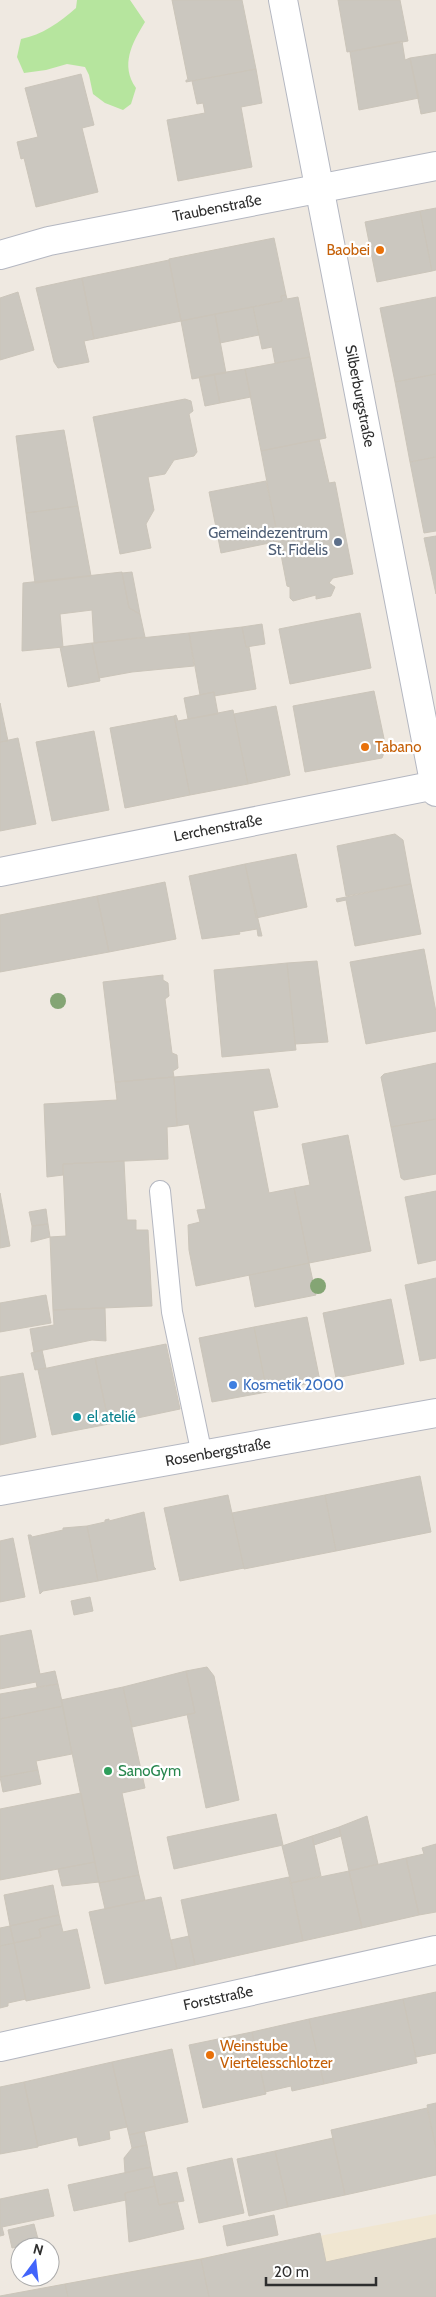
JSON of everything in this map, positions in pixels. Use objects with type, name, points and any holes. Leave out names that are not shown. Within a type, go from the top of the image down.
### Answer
[{"type":"street","name":"Silberburgstraße","points":[[283,0],[436,788]]},
{"type":"street","name":"Traubenstraße","points":[[0,255],[49,241],[436,166]]},
{"type":"street","name":"Lerchenstraße","points":[[0,872],[436,788]]},
{"type":"street","name":"Rosenbergstraße","points":[[0,1491],[436,1413]]},
{"type":"street","name":"Forststraße","points":[[0,2047],[436,1950]]},
{"type":"lane","points":[[160,1191],[172,1312],[202,1455]]},
{"type":"shaded area","points":[[436,2214],[436,2297],[0,2297],[48,2287],[60,2287],[60,2285]]},
{"type":"green space","points":[[77,0],[130,0],[145,22],[132,46],[128,63],[131,79],[136,88],[131,104],[123,110],[105,103],[93,94],[89,75],[85,67],[67,64],[46,70],[24,73],[17,57],[21,39],[43,31],[57,23],[76,8]]},
{"type":"building","points":[[172,0],[242,0],[256,69],[186,82],[188,80]]},
{"type":"building","points":[[338,0],[400,0],[408,41],[347,52]]},
{"type":"building","points":[[402,41],[405,60],[410,58],[419,98],[359,110],[350,52]]},
{"type":"building","points":[[436,54],[436,111],[421,114],[410,58]]},
{"type":"building","points":[[256,69],[262,103],[241,107],[252,167],[178,181],[167,120],[205,113],[203,103],[197,104],[192,81]]},
{"type":"building","points":[[81,74],[94,125],[82,128],[98,192],[36,207],[24,158],[21,159],[17,142],[38,137],[25,88]]},
{"type":"building","points":[[436,208],[436,270],[432,271],[420,211]]},
{"type":"building","points":[[420,211],[432,271],[377,282],[365,222]]},
{"type":"building","points":[[274,238],[286,295],[281,296],[282,301],[181,321],[169,259]]},
{"type":"building","points":[[169,260],[181,321],[94,339],[82,278]]},
{"type":"building","points":[[82,278],[94,339],[84,341],[89,362],[58,368],[54,362],[36,288]]},
{"type":"building","points":[[18,292],[34,350],[0,360],[0,298]]},
{"type":"building","points":[[286,295],[287,299],[298,297],[310,357],[275,363],[272,347],[262,349],[253,307],[282,301],[281,296]]},
{"type":"building","points":[[436,297],[436,374],[395,382],[380,308]]},
{"type":"building","points":[[253,307],[259,335],[220,343],[215,314]]},
{"type":"building","points":[[215,314],[226,373],[192,379],[181,321]]},
{"type":"building","points":[[310,357],[326,438],[261,451],[245,369]]},
{"type":"building","points":[[245,369],[251,397],[220,403],[214,374]]},
{"type":"building","points":[[214,374],[220,403],[205,406],[199,377]]},
{"type":"building","points":[[436,374],[436,457],[410,462],[395,382]]},
{"type":"building","points":[[185,399],[191,401],[193,411],[189,414],[197,452],[194,456],[174,460],[165,474],[148,477],[154,510],[146,524],[151,548],[120,554],[93,417]]},
{"type":"building","points":[[64,430],[78,506],[26,513],[16,436]]},
{"type":"building","points":[[319,439],[329,483],[335,482],[353,574],[333,578],[329,583],[335,587],[331,596],[316,599],[316,595],[293,601],[290,598],[290,587],[287,586],[261,451]]},
{"type":"building","points":[[436,457],[436,531],[424,533],[410,462]]},
{"type":"building","points":[[266,481],[279,541],[221,553],[209,492]]},
{"type":"building","points":[[78,506],[91,576],[35,583],[26,513]]},
{"type":"building","points":[[436,536],[436,594],[424,538]]},
{"type":"building","points":[[122,572],[129,608],[140,614],[145,637],[94,643],[92,610],[60,614],[63,647],[22,651],[23,583]]},
{"type":"building","points":[[132,572],[140,614],[129,608],[122,573]]},
{"type":"building","points":[[360,613],[371,668],[290,684],[279,629]]},
{"type":"building","points":[[262,624],[265,644],[246,647],[242,627]]},
{"type":"building","points":[[242,627],[246,647],[249,647],[256,689],[214,696],[214,692],[200,695],[189,633]]},
{"type":"building","points":[[189,633],[194,666],[132,672],[99,678],[92,643]]},
{"type":"building","points":[[92,643],[100,681],[68,687],[60,647]]},
{"type":"building","points":[[374,691],[386,748],[382,758],[305,772],[293,706]]},
{"type":"building","points":[[214,692],[218,714],[188,719],[184,698]]},
{"type":"building","points":[[0,703],[8,741],[0,742]]},
{"type":"building","points":[[276,706],[290,775],[248,784],[234,714]]},
{"type":"building","points":[[233,710],[248,784],[190,795],[174,716],[176,715],[178,721]]},
{"type":"building","points":[[174,716],[190,795],[125,808],[110,728]]},
{"type":"building","points":[[94,731],[109,810],[52,821],[36,742]]},
{"type":"building","points":[[18,738],[36,824],[0,831],[0,742]]},
{"type":"building","points":[[395,834],[403,840],[411,884],[346,896],[337,846]]},
{"type":"building","points":[[296,854],[307,907],[256,918],[245,864]]},
{"type":"building","points":[[245,864],[262,936],[258,936],[257,929],[239,932],[240,934],[202,939],[189,876]]},
{"type":"building","points":[[165,882],[176,939],[109,952],[97,896]]},
{"type":"building","points":[[411,884],[421,934],[355,946],[346,900],[337,902],[336,899]]},
{"type":"building","points":[[97,896],[109,952],[0,972],[0,915]]},
{"type":"building","points":[[424,949],[436,1012],[436,1031],[366,1044],[350,962]]},
{"type":"building","points":[[317,961],[328,1042],[295,1044],[287,963]]},
{"type":"building","points":[[287,963],[296,1050],[222,1057],[214,970]]},
{"type":"building","points":[[163,975],[163,980],[168,983],[169,996],[165,999],[172,1053],[177,1055],[178,1068],[173,1071],[174,1077],[115,1082],[103,982]]},
{"type":"building","points":[[436,1063],[436,1119],[391,1127],[381,1077],[384,1074]]},
{"type":"building","points":[[269,1069],[278,1107],[253,1111],[269,1193],[294,1188],[309,1263],[196,1286],[189,1250],[188,1225],[200,1222],[197,1210],[206,1209],[189,1124],[177,1126],[174,1077]]},
{"type":"building","points":[[174,1077],[177,1126],[167,1127],[168,1159],[63,1164],[63,1175],[47,1177],[44,1104],[117,1100],[115,1082]]},
{"type":"building","points":[[436,1119],[436,1174],[404,1180],[401,1178],[391,1127]]},
{"type":"building","points":[[348,1135],[371,1251],[309,1263],[294,1188],[310,1185],[302,1144]]},
{"type":"building","points":[[124,1161],[127,1220],[136,1220],[136,1230],[148,1230],[152,1306],[53,1310],[50,1237],[66,1236],[63,1164]]},
{"type":"building","points":[[436,1191],[436,1260],[418,1264],[405,1197]]},
{"type":"building","points":[[0,1193],[10,1246],[0,1248]]},
{"type":"building","points":[[46,1209],[48,1224],[32,1226],[29,1212]]},
{"type":"building","points":[[48,1224],[50,1237],[31,1242],[32,1226]]},
{"type":"building","points":[[309,1263],[316,1295],[255,1307],[249,1275]]},
{"type":"building","points":[[436,1278],[436,1358],[420,1361],[405,1285]]},
{"type":"building","points":[[46,1295],[51,1323],[0,1332],[0,1303]]},
{"type":"building","points":[[391,1299],[404,1364],[336,1378],[323,1313]]},
{"type":"building","points":[[105,1308],[106,1341],[92,1340],[34,1352],[30,1329],[54,1325],[53,1310]]},
{"type":"building","points":[[307,1317],[320,1381],[267,1392],[254,1327]]},
{"type":"building","points":[[254,1327],[267,1392],[212,1402],[199,1338]]},
{"type":"building","points":[[166,1344],[180,1409],[109,1424],[95,1358]]},
{"type":"building","points":[[42,1350],[46,1368],[35,1370],[31,1353]]},
{"type":"building","points":[[95,1358],[109,1424],[52,1435],[38,1370]]},
{"type":"building","points":[[23,1373],[36,1437],[0,1445],[0,1377]]},
{"type":"building","points":[[420,1476],[431,1532],[336,1551],[325,1495]]},
{"type":"building","points":[[228,1495],[244,1568],[180,1581],[164,1508]]},
{"type":"building","points":[[325,1495],[336,1551],[244,1569],[232,1513]]},
{"type":"building","points":[[144,1512],[154,1567],[156,1569],[98,1581],[87,1526],[105,1522],[105,1520],[109,1519],[109,1521]]},
{"type":"building","points":[[87,1526],[98,1581],[43,1591],[40,1594],[28,1535],[32,1537],[63,1530],[63,1528]]},
{"type":"building","points":[[13,1538],[25,1597],[0,1602],[0,1541]]},
{"type":"building","points":[[90,1597],[93,1611],[74,1615],[71,1601]]},
{"type":"building","points":[[31,1630],[40,1674],[55,1671],[58,1684],[37,1687],[36,1682],[0,1689],[0,1636]]},
{"type":"building","points":[[207,1667],[214,1676],[239,1800],[206,1808],[187,1714],[195,1713],[186,1671]]},
{"type":"building","points":[[186,1671],[195,1713],[132,1727],[123,1687]]},
{"type":"building","points":[[58,1684],[63,1706],[0,1719],[0,1694]]},
{"type":"building","name":"SanoGym","points":[[123,1687],[145,1788],[122,1793],[139,1875],[99,1883],[61,1700]]},
{"type":"building","points":[[63,1706],[72,1754],[36,1761],[38,1770],[0,1777],[0,1719]]},
{"type":"building","points":[[38,1770],[41,1784],[3,1792],[0,1777]]},
{"type":"building","points":[[81,1793],[95,1862],[0,1880],[0,1809]]},
{"type":"building","points":[[276,1814],[283,1845],[174,1869],[167,1837]]},
{"type":"building","points":[[367,1816],[378,1864],[349,1871],[339,1827]]},
{"type":"building","points":[[339,1827],[341,1836],[314,1845],[312,1836]]},
{"type":"building","points":[[312,1836],[321,1876],[291,1883],[282,1846]]},
{"type":"building","points":[[436,1844],[436,1912],[419,1915],[406,1858],[424,1854],[422,1848]]},
{"type":"building","points":[[406,1858],[419,1915],[362,1928],[349,1871]]},
{"type":"building","points":[[95,1862],[99,1882],[62,1886],[58,1869]]},
{"type":"building","points":[[349,1871],[362,1928],[303,1941],[291,1883]]},
{"type":"building","points":[[139,1875],[145,1900],[105,1909],[99,1883]]},
{"type":"building","points":[[289,1877],[303,1941],[195,1965],[181,1900]]},
{"type":"building","points":[[53,1885],[59,1915],[10,1926],[4,1895]]},
{"type":"building","points":[[161,1897],[177,1969],[105,1984],[89,1912]]},
{"type":"building","points":[[59,1915],[61,1924],[39,1929],[41,1937],[14,1943],[10,1926]]},
{"type":"building","points":[[61,1924],[63,1932],[77,1929],[90,1988],[26,2001],[14,1943],[41,1937],[39,1929]]},
{"type":"building","points":[[10,1926],[14,1943],[0,1946],[0,1928]]},
{"type":"building","points":[[189,1936],[195,1965],[177,1969],[171,1940]]},
{"type":"building","points":[[14,1943],[26,1999],[8,2003],[8,2006],[0,2008],[0,1946]]},
{"type":"building","points":[[436,1992],[436,2053],[416,2057],[403,1999]]},
{"type":"building","points":[[403,1999],[417,2063],[324,2084],[309,2019]]},
{"type":"building","points":[[309,2019],[324,2084],[292,2091],[291,2086],[265,2092],[252,2032]]},
{"type":"building","points":[[252,2032],[266,2094],[203,2108],[189,2045]]},
{"type":"building","points":[[172,2049],[188,2122],[129,2135],[112,2062]]},
{"type":"building","points":[[112,2062],[127,2127],[109,2131],[110,2139],[79,2146],[77,2137],[38,2146],[24,2082]]},
{"type":"building","points":[[24,2082],[38,2147],[0,2154],[0,2087]]},
{"type":"building","points":[[436,2103],[436,2148],[427,2105]]},
{"type":"building","points":[[427,2108],[436,2148],[436,2175],[345,2195],[331,2130]]},
{"type":"building","points":[[144,2131],[147,2145],[132,2148],[129,2135]]},
{"type":"building","points":[[333,2138],[345,2195],[288,2207],[275,2151]]},
{"type":"building","points":[[147,2145],[151,2167],[125,2173],[124,2158],[132,2148]]},
{"type":"building","points":[[275,2151],[288,2207],[249,2216],[237,2159]]},
{"type":"building","points":[[232,2158],[244,2213],[199,2223],[187,2168]]},
{"type":"building","points":[[151,2167],[155,2186],[125,2193],[126,2200],[74,2211],[68,2185]]},
{"type":"building","points":[[177,2172],[184,2201],[159,2205],[153,2177]]},
{"type":"building","points":[[155,2186],[159,2205],[177,2201],[184,2229],[129,2242],[125,2193]]},
{"type":"building","points":[[48,2189],[54,2216],[2,2227],[4,2235],[0,2236],[0,2199]]},
{"type":"building","points":[[274,2215],[278,2235],[227,2246],[223,2226]]},
{"type":"building","points":[[34,2224],[37,2237],[10,2237],[10,2239],[8,2230]]},
{"type":"building","points":[[320,2233],[326,2262],[436,2238],[436,2297],[209,2297],[201,2259]]},
{"type":"building","points":[[201,2259],[209,2297],[68,2297],[65,2284]]},
{"type":"building","points":[[65,2284],[68,2297],[0,2297],[49,2287],[60,2287],[60,2285]]},
{"type":"place","name":"Baobei","points":[[380,250]]},
{"type":"place","name":"Gemeindezentrum St. Fidelis","points":[[338,542]]},
{"type":"place","name":"Tabano","points":[[365,747]]},
{"type":"place","name":"Kosmetik 2000","points":[[233,1385]]},
{"type":"place","name":"el atelié","points":[[77,1417]]},
{"type":"place","name":"SanoGym","points":[[108,1771]]},
{"type":"place","name":"Weinstube Viertelesschlotzer","points":[[210,2055]]}]
